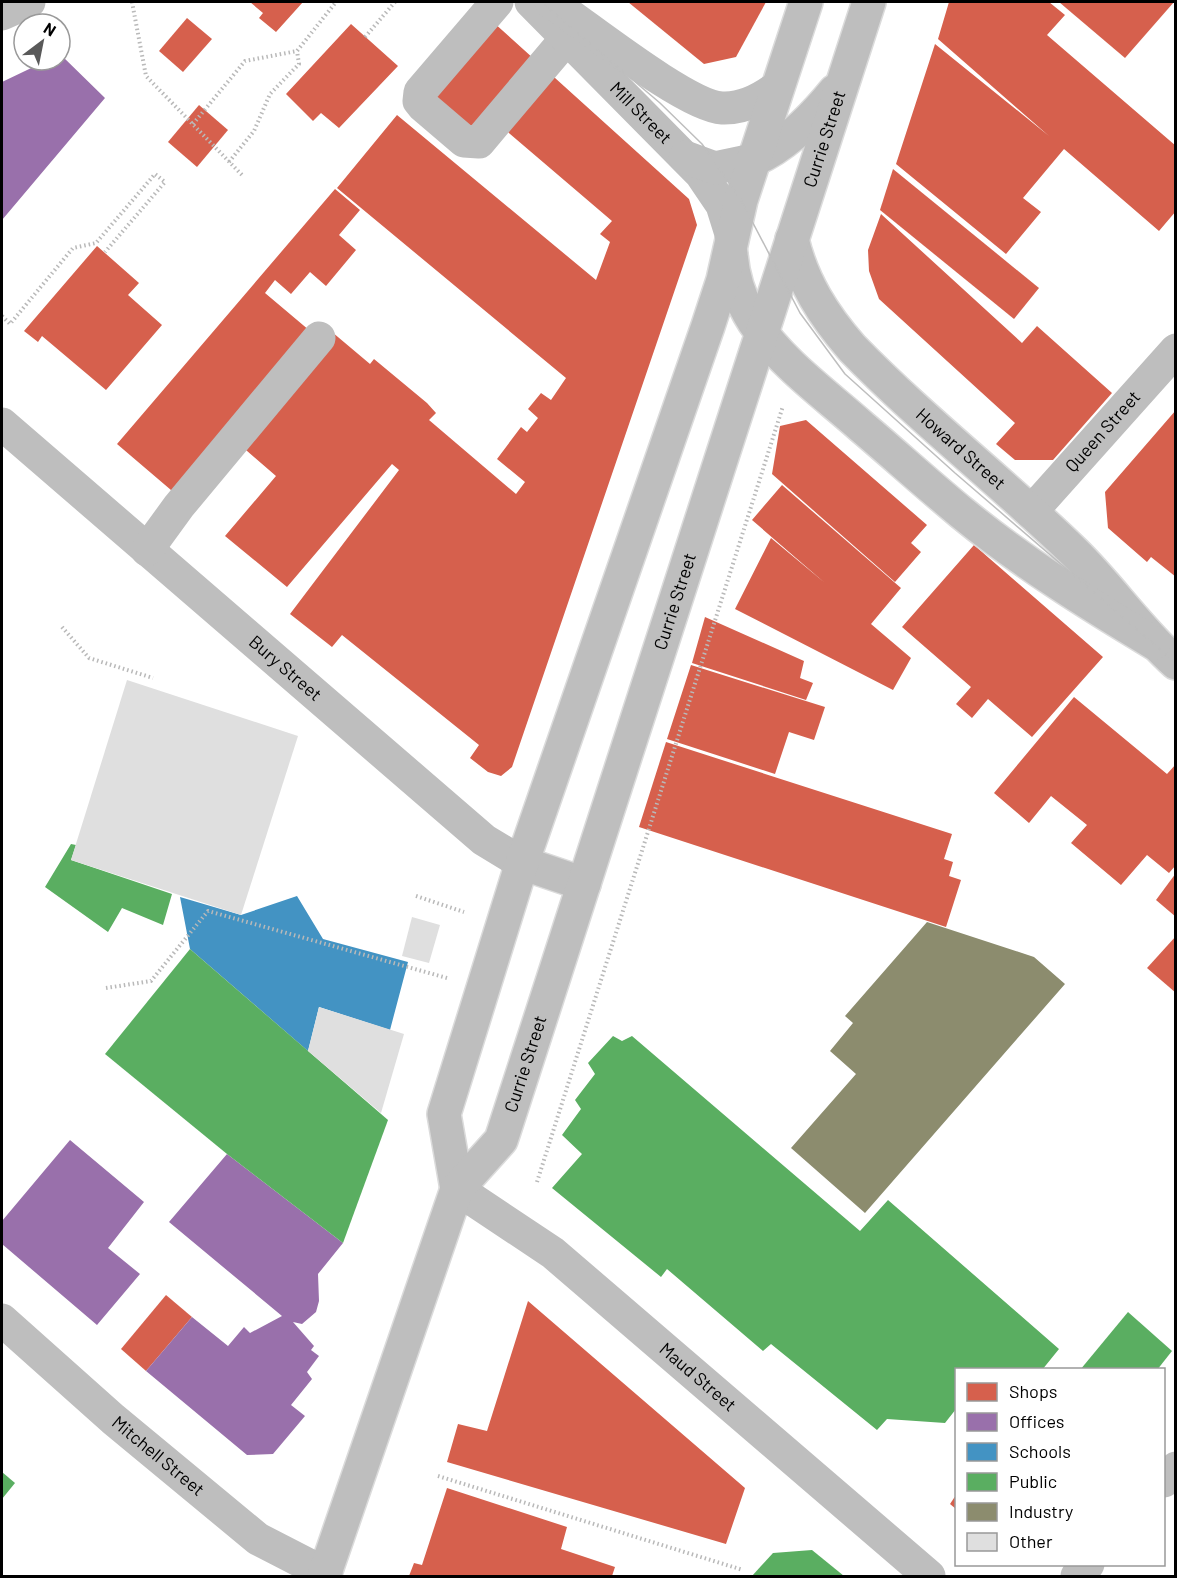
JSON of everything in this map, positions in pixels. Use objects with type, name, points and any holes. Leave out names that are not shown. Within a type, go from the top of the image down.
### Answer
[{"type":"main road","points":[[2,14],[29,2]]},
{"type":"main road","points":[[496,2],[420,92],[419,101],[423,106],[464,141],[479,142],[567,39]]},
{"type":"main road","name":"Mill Street","points":[[531,2],[685,158],[716,194],[731,240]]},
{"type":"main road","name":"Mill Street","points":[[551,2],[659,78],[711,106],[723,108],[744,105],[765,96],[776,87]]},
{"type":"main road","name":"Currie Street","points":[[457,1189],[444,1114],[522,863],[708,326],[723,279],[753,160],[806,2]]},
{"type":"main road","name":"Currie Street","points":[[325,1576],[457,1189],[501,1140],[869,2]]},
{"type":"main road","points":[[685,158],[715,168],[753,160],[799,129],[842,82]]},
{"type":"main road","name":"Howard Street","points":[[792,239],[802,273],[812,292],[827,317],[852,348],[1075,552],[1165,653]]},
{"type":"main road","name":"Howard Street","points":[[731,240],[737,287],[763,335],[796,369],[962,513],[1003,544],[1165,653]]},
{"type":"main road","points":[[147,550],[179,506],[320,339]]},
{"type":"main road","name":"Queen Street","points":[[1003,544],[1176,350]]},
{"type":"main road","name":"Bury Street","points":[[2,424],[484,840],[522,863],[584,884]]},
{"type":"main road","name":"Maud Street","points":[[457,1189],[553,1253],[929,1576]]},
{"type":"main road","name":"Mitchell Street","points":[[2,1320],[113,1419],[258,1539],[325,1576]]},
{"type":"main road","points":[[1165,1480],[1176,1468]]},
{"type":"path","points":[[132,2],[146,76],[243,176]]},
{"type":"path","points":[[193,124],[245,61],[297,51],[336,2]]},
{"type":"path","points":[[365,37],[395,2]]},
{"type":"path","points":[[229,162],[254,131],[270,94],[299,64],[297,51]]},
{"type":"path","points":[[2,316],[10,324],[73,248],[96,243],[155,174],[165,182],[105,252]]},
{"type":"path","points":[[537,1182],[786,396]]},
{"type":"path","points":[[62,627],[89,658],[153,678]]},
{"type":"path","points":[[416,896],[464,912]]},
{"type":"path","points":[[106,988],[151,981],[207,911],[447,978]]},
{"type":"path","points":[[438,1476],[743,1570]]},
{"type":"building: Shops","points":[[250,2],[303,2],[276,32],[259,18],[263,13]]},
{"type":"building: Shops","points":[[628,2],[766,2],[736,57],[704,64]]},
{"type":"building: Shops","points":[[949,2],[1049,2],[1065,15],[1047,35],[1176,146],[1176,211],[1159,231],[1064,149],[1023,198],[1041,212],[1006,254],[896,164],[935,44],[1049,136],[938,39]]},
{"type":"building: Shops","points":[[1059,2],[1174,2],[1125,58]]},
{"type":"building: Shops","points":[[187,18],[212,39],[183,72],[159,51]]},
{"type":"building: Shops","points":[[493,22],[689,199],[697,225],[512,767],[501,776],[488,772],[470,758],[479,745],[342,635],[332,647],[290,614],[399,470],[392,464],[287,587],[225,536],[276,476],[239,444],[332,332],[370,364],[374,359],[427,403],[436,413],[429,420],[516,494],[525,482],[497,459],[521,427],[527,432],[538,418],[528,409],[541,393],[551,400],[566,378],[337,188],[397,115],[596,280],[610,242],[600,234],[612,221],[502,127],[477,133],[431,94]]},
{"type":"building: Shops","points":[[351,24],[398,66],[339,128],[321,113],[313,121],[286,94]]},
{"type":"building: Shops","points":[[199,105],[228,130],[197,167],[168,142]]},
{"type":"building: Shops","points":[[893,169],[1039,288],[1014,319],[880,210]]},
{"type":"building: Shops","points":[[335,189],[360,210],[339,235],[356,250],[326,286],[310,272],[291,294],[275,280],[265,293],[316,336],[178,496],[117,444]]},
{"type":"building: Shops","points":[[881,214],[1022,343],[1037,326],[1112,393],[1053,460],[1015,460],[996,444],[1015,423],[879,299],[869,271],[868,250]]},
{"type":"building: Shops","points":[[97,246],[139,283],[128,295],[162,325],[106,390],[42,336],[38,342],[24,331]]},
{"type":"building: Shops","points":[[1176,410],[1176,577],[1151,557],[1147,562],[1108,528],[1105,492]]},
{"type":"building: Shops","points":[[806,420],[927,525],[911,543],[921,552],[895,582],[772,474],[780,426]]},
{"type":"building: Shops","points":[[782,485],[901,588],[871,624],[911,658],[893,690],[735,609],[771,538],[825,583],[752,520]]},
{"type":"building: Shops","points":[[974,545],[1103,657],[1032,737],[988,699],[972,718],[956,704],[971,687],[902,627]]},
{"type":"building: Shops","points":[[705,617],[804,661],[800,678],[813,683],[806,700],[692,663]]},
{"type":"building: Shops","points":[[691,665],[825,707],[814,740],[789,732],[775,774],[667,739]]},
{"type":"building: Shops","points":[[1074,697],[1167,774],[1176,764],[1176,865],[1169,873],[1147,855],[1121,885],[1071,843],[1087,825],[1051,796],[1029,823],[994,793]]},
{"type":"building: Shops","points":[[666,742],[952,834],[944,859],[953,862],[949,876],[961,880],[946,927],[639,827]]},
{"type":"building: Shops","points":[[1176,873],[1176,917],[1156,900]]},
{"type":"building: Shops","points":[[1176,936],[1176,993],[1147,968]]},
{"type":"building: Shops","points":[[166,1295],[192,1317],[146,1371],[121,1349]]},
{"type":"building: Shops","points":[[528,1301],[745,1488],[726,1544],[447,1462],[458,1424],[487,1431]]},
{"type":"building: Shops","points":[[447,1488],[567,1527],[561,1549],[615,1567],[612,1576],[409,1576],[414,1563],[422,1565]]},
{"type":"building: Shops","points":[[955,1496],[955,1508],[950,1504]]},
{"type":"building: Offices","points":[[72,66],[105,98],[2,220],[2,82],[23,72],[72,72]]},
{"type":"building: Offices","points":[[70,1140],[144,1202],[108,1248],[140,1274],[97,1325],[2,1244],[2,1221]]},
{"type":"building: Offices","points":[[227,1154],[343,1243],[318,1274],[319,1301],[316,1312],[302,1324],[293,1322],[314,1346],[311,1350],[319,1356],[307,1372],[312,1379],[291,1405],[305,1416],[273,1454],[247,1455],[146,1371],[192,1317],[228,1346],[244,1327],[250,1333],[282,1316],[169,1222]]},
{"type":"building: Schools","points":[[297,896],[323,939],[408,962],[390,1030],[319,1007],[308,1051],[190,949],[180,897],[241,915]]},
{"type":"building: Public","points":[[71,844],[76,845],[71,860],[172,894],[163,925],[122,908],[108,932],[45,887]]},
{"type":"building: Public","points":[[190,949],[388,1120],[343,1243],[227,1154],[105,1054]]},
{"type":"building: Public","points":[[613,1036],[622,1041],[632,1036],[860,1231],[888,1200],[1059,1349],[1044,1368],[955,1368],[955,1410],[945,1423],[887,1419],[877,1430],[771,1344],[763,1351],[667,1269],[661,1277],[552,1188],[582,1154],[562,1135],[581,1109],[575,1100],[595,1074],[588,1063]]},
{"type":"building: Public","points":[[1128,1312],[1172,1351],[1159,1368],[1082,1368]]},
{"type":"building: Public","points":[[2,1472],[15,1483],[2,1499]]},
{"type":"building: Public","points":[[812,1550],[844,1576],[752,1576],[773,1553]]},
{"type":"building: Industry","points":[[927,922],[1034,957],[1065,984],[865,1213],[791,1148],[856,1074],[830,1051],[853,1023],[845,1016]]},
{"type":"building: Other","points":[[127,680],[298,736],[241,915],[71,860]]},
{"type":"building: Other","points":[[412,917],[440,925],[429,963],[402,956]]},
{"type":"building: Other","points":[[319,1007],[404,1034],[381,1113],[308,1051]]},
{"type":"tram line","points":[[541,2],[660,103],[702,144],[741,200],[800,313],[845,374],[955,473],[1176,663]]}]
